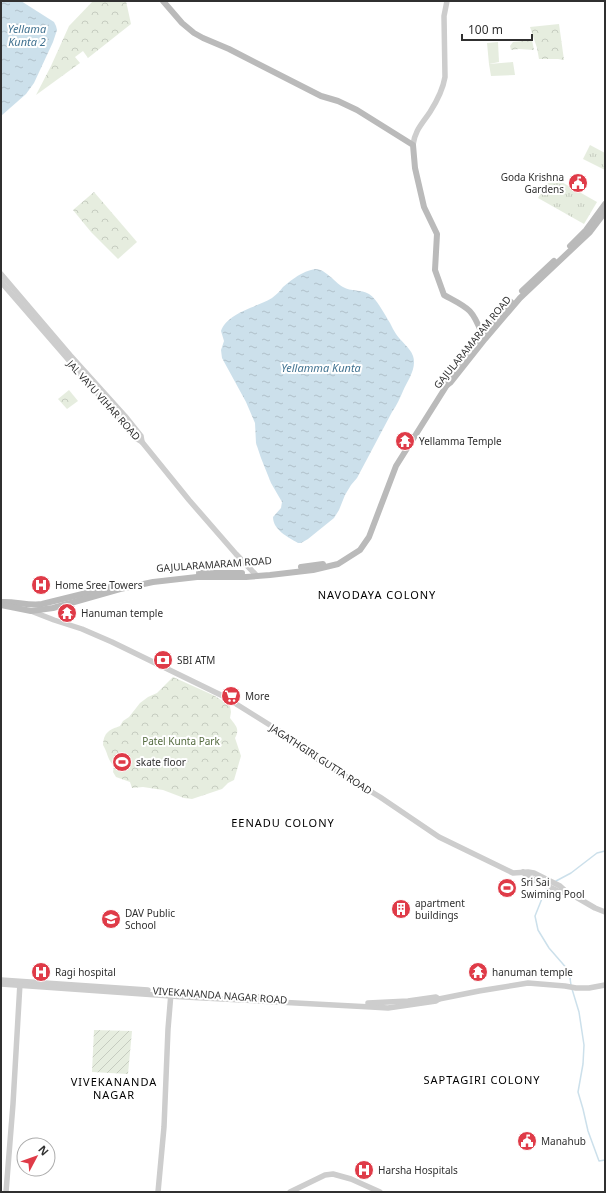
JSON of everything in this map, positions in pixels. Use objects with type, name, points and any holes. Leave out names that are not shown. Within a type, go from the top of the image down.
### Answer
[{"type":"main road","points":[[163,1],[182,23],[199,36],[229,49],[321,96],[338,101],[357,110],[413,145],[415,168],[424,206],[437,234],[435,270],[444,295],[469,309],[474,316],[482,334]]},
{"type":"main road","name":"GAJULARAMARAM ROAD","points":[[8,601],[36,605],[153,578],[206,573],[256,574],[343,561],[360,550],[369,537],[396,466],[447,385],[520,298],[588,231],[605,204]]},
{"type":"main road","points":[[447,385],[447,380],[482,334],[530,283],[588,231],[605,212]]},
{"type":"main road","name":"GAJULARAMARAM ROAD","points":[[1,605],[31,611],[52,608],[120,589],[153,582],[230,574]]},
{"type":"main road","points":[[1,602],[8,601]]},
{"type":"street","points":[[413,145],[418,128],[430,111],[444,84],[444,16],[447,1]]},
{"type":"street","name":"JAL VAYU VIHAR ROAD","points":[[1,274],[142,436],[142,442]]},
{"type":"street","name":"JAL VAYU VIHAR ROAD","points":[[1,282],[137,439],[142,442]]},
{"type":"street","points":[[142,442],[189,500],[256,574]]},
{"type":"street","points":[[1,598],[8,601]]},
{"type":"street","name":"JAGATHGIRI GUTTA ROAD","points":[[31,611],[82,629],[112,642],[225,697],[289,737],[317,759],[380,797],[439,837],[513,873],[523,872],[528,877],[560,892],[566,892],[605,912]]},
{"type":"street","name":"VIVEKANANDA NAGAR ROAD","points":[[1,980],[20,983],[170,994],[388,1008],[436,1002],[439,999],[479,990],[528,984],[576,988],[589,988],[605,985]]},
{"type":"street","points":[[6,1192],[20,983]]},
{"type":"street","name":"VIVEKANANDA NAGAR ROAD","points":[[1,984],[20,983]]},
{"type":"street","points":[[158,1192],[164,1127],[170,994]]},
{"type":"street","points":[[290,1192],[325,1174],[333,1174],[351,1179],[380,1192]]},
{"type":"green space","points":[[93,1],[126,1],[131,24],[88,58],[83,51],[75,57],[80,63],[36,95],[69,26]]},
{"type":"green space","points":[[559,24],[564,60],[539,59],[530,27]]},
{"type":"green space","points":[[532,40],[534,50],[511,50],[510,46],[513,42]]},
{"type":"green space","points":[[498,42],[499,62],[489,64],[487,43]]},
{"type":"green space","points":[[513,62],[515,75],[491,76],[489,64]]},
{"type":"green space","points":[[590,145],[605,153],[605,170],[583,159]]},
{"type":"green space","points":[[551,176],[597,202],[584,224],[538,198]]},
{"type":"green space","points":[[94,192],[137,242],[118,259],[91,232],[73,210]]},
{"type":"green space","points":[[69,390],[78,401],[67,409],[58,399]]},
{"type":"green space","name":"Patel Kunta Park","points":[[173,677],[215,696],[230,706],[230,718],[236,725],[237,730],[235,738],[241,756],[234,780],[222,789],[192,799],[184,798],[163,790],[143,787],[132,788],[130,782],[116,777],[113,772],[114,766],[110,761],[103,745],[108,732],[120,726],[140,703],[157,693]]},
{"type":"green space","points":[[94,1030],[132,1031],[128,1074],[92,1072]]},
{"type":"water","name":"Yellama Kunta 2","points":[[1,1],[21,1],[54,22],[57,30],[34,83],[26,94],[1,116]]},
{"type":"water","name":"Yellamma Kunta","points":[[315,269],[323,271],[346,289],[366,292],[372,296],[381,307],[400,340],[412,353],[414,365],[397,404],[357,478],[345,495],[334,518],[308,539],[298,543],[282,533],[274,522],[273,517],[281,508],[282,502],[271,483],[261,458],[256,443],[255,423],[246,402],[222,358],[221,350],[224,341],[221,331],[224,325],[236,315],[272,298],[294,278]]},
{"type":"waterway","points":[[556,881],[571,873],[597,853],[605,851]]},
{"type":"waterway","points":[[547,889],[535,916],[538,930],[549,948],[569,971],[571,985]]},
{"type":"waterway","points":[[572,989],[579,1012],[584,1045],[583,1064],[578,1092],[588,1131],[599,1161],[605,1160]]},
{"type":"place","name":"Goda Krishna Gardens","points":[[578,183]]},
{"type":"place","name":"Yellamma Temple","points":[[405,441]]},
{"type":"place","name":"Home Sree Towers","points":[[41,585]]},
{"type":"place","name":"Hanuman temple","points":[[67,613]]},
{"type":"place","name":"SBI ATM","points":[[163,660]]},
{"type":"place","name":"More","points":[[231,696]]},
{"type":"place","name":"skate floor","points":[[122,762]]},
{"type":"place","name":"Sri Sai Swiming Pool","points":[[507,888]]},
{"type":"place","name":"apartment buildings","points":[[401,909]]},
{"type":"place","name":"DAV Public School","points":[[111,919]]},
{"type":"place","name":"Ragi hospital","points":[[41,972]]},
{"type":"place","name":"hanuman temple","points":[[478,972]]},
{"type":"place","name":"Manahub","points":[[527,1141]]},
{"type":"place","name":"Harsha Hospitals","points":[[364,1170]]},
{"type":"district","name":"NAVODAYA COLONY","points":[[377,595]]},
{"type":"district","name":"EENADU COLONY","points":[[283,823]]},
{"type":"district","name":"SAPTAGIRI COLONY","points":[[482,1080]]},
{"type":"district","name":"VIVEKANANDA NAGAR","points":[[114,1088]]}]
